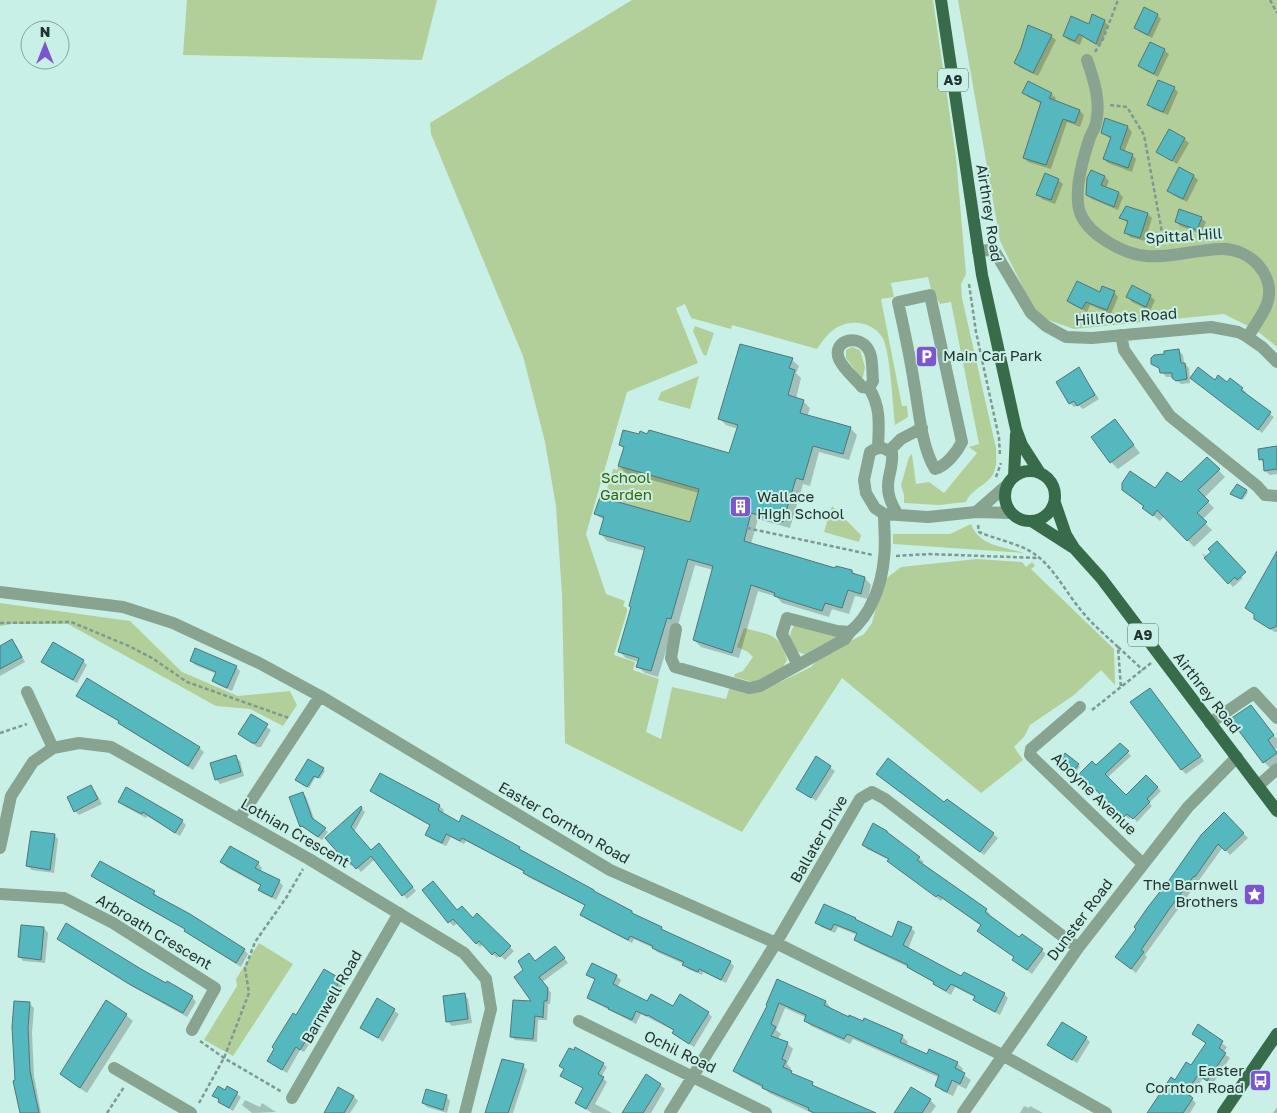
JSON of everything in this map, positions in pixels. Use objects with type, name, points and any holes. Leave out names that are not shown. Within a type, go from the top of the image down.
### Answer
[{"type":"main road","name":"Airthrey Road","points":[[941,0],[978,251],[1016,429]]},
{"type":"main road","name":"A9","points":[[1016,429],[1026,453],[1040,473],[1051,482],[1056,496],[1055,503],[1066,535],[1074,548]]},
{"type":"main road","name":"A9","points":[[1016,429],[1016,459],[1004,499],[1010,513],[1024,521],[1033,522],[1074,548]]},
{"type":"main road","points":[[1010,481],[1026,471],[1040,473]]},
{"type":"main road","points":[[1033,522],[1047,516],[1055,503]]},
{"type":"main road","name":"Airthrey Road","points":[[1074,548],[1101,578],[1277,811]]},
{"type":"main road","points":[[1223,1113],[1277,1034]]},
{"type":"street","name":"Spittal Hill","points":[[1087,60],[1096,85],[1096,124],[1077,187],[1077,200],[1081,216],[1102,239],[1120,250],[1137,255],[1166,256],[1203,249],[1236,250],[1246,253],[1258,264],[1266,276],[1269,290],[1268,303],[1248,337]]},
{"type":"street","name":"Hillfoots Road","points":[[978,251],[990,250],[995,252],[1031,313],[1046,326],[1066,337],[1092,338],[1211,327],[1238,332],[1248,337],[1277,362]]},
{"type":"street","points":[[930,295],[962,442],[959,449],[940,468],[935,469],[930,462],[922,428],[898,302],[930,295]]},
{"type":"street","points":[[1121,335],[1124,350],[1170,416],[1257,486],[1265,495],[1277,496]]},
{"type":"street","points":[[869,388],[879,408],[884,449]]},
{"type":"street","points":[[922,428],[884,449],[870,452],[864,480],[866,493],[875,508],[884,514],[928,518],[976,512],[1010,513]]},
{"type":"street","points":[[884,449],[892,453],[893,460],[889,480],[890,501],[898,515]]},
{"type":"street","points":[[976,512],[1010,481]]},
{"type":"street","points":[[676,629],[671,658],[675,666],[749,688],[760,686],[798,665],[845,638],[859,625],[867,614],[880,578],[884,557],[884,514]]},
{"type":"street","name":"Easter Cornton Road","points":[[0,592],[123,607],[173,623],[259,664],[320,696],[610,870],[776,943],[1004,1056],[1106,1113]]},
{"type":"street","points":[[798,665],[782,634],[787,618],[838,631],[850,632]]},
{"type":"street","points":[[27,692],[53,748]]},
{"type":"street","points":[[1210,724],[1254,693],[1277,718]]},
{"type":"street","points":[[239,819],[320,696]]},
{"type":"street","name":"Aboyne Avenue","points":[[1080,707],[1031,749],[1030,755],[1143,864]]},
{"type":"street","name":"Lothian Crescent","points":[[0,848],[11,796],[33,762],[53,748],[79,743],[112,747],[239,819],[464,952],[486,979],[491,1009],[465,1113]]},
{"type":"street","name":"Dunster Road","points":[[963,1113],[1078,948],[1188,807],[1237,757]]},
{"type":"street","points":[[1259,785],[1277,769]]},
{"type":"street","name":"Ballater Drive","points":[[670,1113],[776,943],[860,800],[872,792],[885,799],[1078,948]]},
{"type":"street","name":"Arbroath Crescent","points":[[0,894],[64,898],[113,923],[215,988],[192,1030]]},
{"type":"street","name":"Barnwell Road","points":[[292,1098],[399,913]]},
{"type":"street","name":"Ochil Road","points":[[579,1021],[766,1113]]},
{"type":"street","points":[[114,1068],[194,1109]]},
{"type":"path","points":[[1087,60],[1094,54],[1103,39],[1118,0]]},
{"type":"path","points":[[1270,0],[1277,14]]},
{"type":"path","points":[[1096,105],[1128,107],[1144,135],[1166,256]]},
{"type":"path","points":[[1,622],[71,622],[152,658],[187,682],[302,723]]},
{"type":"path","points":[[1118,647],[1143,670]]},
{"type":"path","points":[[1121,688],[1159,656]]},
{"type":"path","points":[[0,733],[40,720]]},
{"type":"path","points":[[194,1109],[224,1058],[249,993],[245,968],[255,942],[286,898],[309,860]]},
{"type":"path","points":[[192,1030],[199,1040],[224,1058],[292,1098]]},
{"type":"path","points":[[108,1113],[130,1077]]},
{"type":"green space","points":[[187,0],[437,0],[422,60],[183,55]]},
{"type":"green space","points":[[632,0],[933,0],[956,157],[966,274],[961,284],[962,298],[996,448],[996,466],[993,474],[990,479],[972,493],[966,502],[939,505],[904,503],[901,485],[909,457],[912,454],[916,484],[929,482],[944,493],[977,453],[969,447],[979,444],[951,302],[940,304],[931,289],[928,277],[891,283],[894,297],[881,299],[902,406],[907,406],[908,417],[895,425],[885,343],[879,333],[869,326],[856,323],[836,328],[817,349],[732,325],[731,329],[691,318],[685,304],[676,308],[698,363],[627,392],[586,534],[606,594],[625,601],[623,606],[627,608],[614,655],[635,662],[633,670],[659,679],[646,732],[661,739],[672,687],[726,699],[729,689],[770,687],[811,667],[820,657],[864,634],[872,623],[883,581],[901,567],[977,559],[1022,562],[1026,567],[1032,562],[1035,566],[1031,569],[1114,649],[1115,685],[1101,670],[1074,695],[1030,725],[1024,737],[1014,747],[1023,760],[981,793],[842,678],[742,832],[565,743],[562,594],[556,506],[545,442],[523,356],[431,134],[430,123]]},
{"type":"green space","points":[[958,0],[1277,0],[1277,347],[1256,330],[1224,314],[1074,329],[1048,320],[1035,312],[1000,241]]},
{"type":"green space","points":[[695,326],[714,333],[706,356],[703,354],[693,331]]},
{"type":"green space","points":[[852,347],[860,350],[865,367],[863,377],[860,377],[846,358],[846,350]]},
{"type":"green space","points":[[699,376],[690,409],[658,400],[661,392]]},
{"type":"green space","name":"School Garden","points":[[618,466],[699,489],[690,522],[604,499],[613,469],[617,470]]},
{"type":"green space","points":[[832,506],[861,535],[859,542],[824,532]]},
{"type":"green space","points":[[971,524],[980,537],[993,545],[1024,553],[893,544],[893,534],[950,534]]},
{"type":"green space","points":[[0,603],[130,621],[182,672],[238,696],[290,691],[297,705],[283,726],[250,709],[216,706],[68,624],[11,624],[0,626]]},
{"type":"green space","points":[[794,626],[837,637],[805,654],[800,653],[794,647],[791,639]]},
{"type":"green space","points":[[744,628],[772,636],[776,639],[784,651],[787,660],[783,667],[758,681],[734,677],[735,674],[743,671],[753,657],[748,652],[737,647]]},
{"type":"green space","points":[[259,943],[293,964],[233,1056],[204,1040],[237,986],[236,979]]},
{"type":"building","points":[[1144,7],[1158,14],[1148,35],[1134,28]]},
{"type":"building","points":[[1092,14],[1105,20],[1096,44],[1079,34],[1075,41],[1063,36],[1071,16],[1089,24]]},
{"type":"building","points":[[1028,25],[1052,35],[1033,73],[1014,63]]},
{"type":"building","points":[[1150,42],[1165,49],[1154,74],[1138,66]]},
{"type":"building","points":[[1158,80],[1175,87],[1163,112],[1147,105]]},
{"type":"building","points":[[1028,81],[1052,93],[1049,98],[1080,110],[1075,123],[1063,119],[1046,165],[1023,158],[1041,102],[1022,93]]},
{"type":"building","points":[[1105,118],[1128,126],[1120,149],[1133,154],[1128,168],[1103,159],[1111,137],[1101,133]]},
{"type":"building","points":[[1169,129],[1185,138],[1172,161],[1156,152]]},
{"type":"building","points":[[1179,167],[1194,175],[1183,199],[1167,191]]},
{"type":"building","points":[[1091,170],[1105,176],[1101,185],[1119,192],[1114,207],[1086,195],[1087,178]]},
{"type":"building","points":[[1045,173],[1059,179],[1051,200],[1036,195]]},
{"type":"building","points":[[1126,206],[1148,213],[1140,238],[1124,233],[1128,221],[1119,218]]},
{"type":"building","points":[[1179,209],[1202,217],[1197,230],[1175,222]]},
{"type":"building","points":[[1077,281],[1100,292],[1102,286],[1115,291],[1107,310],[1086,302],[1082,309],[1067,301]]},
{"type":"building","points":[[1132,285],[1151,295],[1146,307],[1126,297]]},
{"type":"building","name":"Wallace High School","points":[[740,344],[793,358],[789,368],[795,370],[788,395],[804,400],[800,413],[851,427],[843,454],[813,446],[803,480],[796,478],[783,522],[751,513],[744,541],[835,568],[836,566],[852,570],[852,573],[865,577],[861,594],[848,590],[842,608],[825,603],[822,611],[774,596],[775,593],[751,585],[732,653],[693,640],[713,566],[688,559],[671,619],[667,618],[651,671],[636,667],[639,658],[618,652],[645,547],[599,534],[604,517],[594,514],[600,497],[690,522],[699,489],[618,466],[624,447],[619,445],[623,430],[639,434],[640,431],[647,434],[649,430],[729,453],[738,425],[718,419]]},
{"type":"building","points":[[1179,349],[1181,363],[1185,363],[1187,379],[1176,381],[1172,378],[1172,373],[1160,373],[1159,368],[1151,364],[1151,358],[1154,355],[1164,354],[1164,351]]},
{"type":"building","points":[[1079,367],[1095,395],[1077,406],[1074,401],[1069,404],[1056,382]]},
{"type":"building","points":[[1198,367],[1215,380],[1218,375],[1227,382],[1230,378],[1243,388],[1241,390],[1271,412],[1258,430],[1190,378]]},
{"type":"building","points":[[1115,419],[1134,445],[1110,463],[1091,437]]},
{"type":"building","points":[[1277,446],[1277,469],[1264,471],[1263,459],[1259,460],[1258,449]]},
{"type":"building","points":[[1207,457],[1220,469],[1198,490],[1209,501],[1197,513],[1207,522],[1187,541],[1157,510],[1153,516],[1142,508],[1144,506],[1122,490],[1122,483],[1130,471],[1155,488],[1167,472],[1181,482]]},
{"type":"building","points":[[1237,484],[1247,490],[1241,499],[1230,494]]},
{"type":"building","points":[[1217,541],[1246,572],[1237,580],[1235,577],[1228,584],[1204,558],[1211,552],[1208,549]]},
{"type":"building","points":[[1277,551],[1277,626],[1270,629],[1254,619],[1254,614],[1245,608]]},
{"type":"building","points":[[12,639],[22,657],[0,669],[0,646]]},
{"type":"building","points":[[53,642],[84,660],[73,680],[41,662]]},
{"type":"building","points":[[195,648],[237,666],[227,688],[212,681],[216,672],[190,661]]},
{"type":"building","points":[[87,678],[200,747],[188,766],[118,723],[119,721],[76,696]]},
{"type":"building","points":[[1150,688],[1201,756],[1181,770],[1130,702]]},
{"type":"building","points":[[1251,705],[1274,735],[1268,740],[1277,753],[1263,763],[1230,719]]},
{"type":"building","points":[[251,714],[268,724],[256,743],[252,743],[238,734]]},
{"type":"building","points":[[1120,743],[1129,751],[1105,774],[1126,795],[1146,775],[1158,787],[1147,799],[1150,802],[1133,819],[1127,814],[1124,817],[1079,774],[1092,761],[1096,765]]},
{"type":"building","points":[[1065,753],[1079,764],[1072,773],[1058,761]]},
{"type":"building","points":[[236,755],[241,772],[215,780],[210,763]]},
{"type":"building","points":[[816,756],[831,766],[811,798],[796,789]]},
{"type":"building","points":[[888,758],[944,802],[947,799],[994,833],[980,852],[876,774]]},
{"type":"building","points":[[308,759],[324,768],[318,778],[314,776],[307,787],[295,780]]},
{"type":"building","points":[[380,773],[440,805],[438,810],[459,822],[462,815],[520,847],[519,849],[632,911],[632,913],[662,927],[661,929],[731,961],[721,980],[699,969],[698,972],[682,965],[684,962],[652,948],[653,946],[630,936],[628,940],[580,915],[585,905],[523,873],[524,871],[462,838],[460,841],[446,834],[442,843],[425,835],[430,825],[370,791]]},
{"type":"building","points":[[91,785],[98,799],[74,812],[67,797]]},
{"type":"building","points":[[126,787],[183,820],[175,833],[143,812],[142,814],[118,802]]},
{"type":"building","points":[[303,792],[312,818],[326,828],[318,837],[302,826],[300,827],[289,797]]},
{"type":"building","points":[[361,806],[362,808],[351,827],[371,850],[379,843],[413,887],[402,896],[371,856],[356,869],[349,861],[347,863],[325,838]]},
{"type":"building","points":[[1224,812],[1244,833],[1225,851],[1218,844],[1170,908],[1141,950],[1144,952],[1131,969],[1115,957],[1136,929],[1134,927],[1148,907],[1201,835]]},
{"type":"building","points":[[873,823],[887,831],[920,857],[917,860],[987,909],[985,912],[1019,937],[1022,934],[1043,949],[1027,970],[1012,960],[1014,957],[977,931],[981,925],[938,895],[936,897],[887,861],[889,859],[862,845]]},
{"type":"building","points":[[31,831],[55,834],[50,870],[26,866]]},
{"type":"building","points":[[230,846],[259,862],[255,868],[280,880],[272,897],[258,890],[261,885],[220,862]]},
{"type":"building","points":[[100,861],[155,891],[153,894],[190,914],[245,949],[236,963],[184,931],[185,929],[91,876]]},
{"type":"building","points":[[433,881],[457,910],[462,906],[473,918],[477,913],[511,946],[500,957],[495,952],[492,955],[479,941],[476,944],[453,919],[448,923],[422,890]]},
{"type":"building","points":[[824,904],[892,937],[898,921],[912,927],[903,945],[961,976],[964,972],[1005,993],[995,1012],[973,1000],[975,996],[951,984],[946,991],[907,967],[908,965],[854,940],[857,933],[834,924],[831,930],[815,923]]},
{"type":"building","points":[[66,923],[141,969],[193,996],[183,1013],[129,984],[57,939]]},
{"type":"building","points":[[21,925],[44,927],[41,960],[18,957]]},
{"type":"building","points":[[555,946],[565,958],[539,977],[548,988],[547,1001],[544,1001],[543,1018],[535,1016],[533,1039],[510,1037],[513,1000],[531,1001],[514,977],[523,970],[518,961],[529,953],[535,961]]},
{"type":"building","points":[[592,963],[617,975],[613,984],[647,1001],[651,994],[673,1006],[680,994],[709,1012],[689,1044],[672,1033],[674,1030],[648,1015],[636,1011],[632,1020],[587,998],[595,979],[586,975]]},
{"type":"building","points":[[324,969],[341,979],[300,1050],[296,1047],[282,1070],[267,1061],[274,1049],[272,1047],[293,1013],[296,1015]]},
{"type":"building","points":[[777,979],[826,1001],[824,1005],[849,1017],[849,1015],[863,1021],[864,1018],[903,1035],[900,1042],[927,1054],[929,1049],[958,1062],[955,1068],[965,1073],[960,1084],[952,1080],[947,1092],[935,1086],[939,1075],[847,1034],[844,1039],[804,1021],[806,1015],[779,1003],[771,1024],[776,1027],[771,1036],[788,1042],[782,1059],[786,1061],[783,1067],[792,1071],[791,1073],[813,1082],[812,1085],[876,1113],[814,1113],[808,1110],[809,1108],[762,1088],[763,1086],[733,1071],[767,1006]]},
{"type":"building","points":[[465,993],[468,1019],[446,1022],[443,996]]},
{"type":"building","points":[[377,998],[395,1009],[378,1038],[360,1028]]},
{"type":"building","points":[[106,1000],[127,1014],[80,1088],[60,1074]]},
{"type":"building","points":[[14,1001],[30,1002],[28,1028],[30,1071],[39,1113],[20,1113],[13,1081],[15,1080],[12,1027]]},
{"type":"building","points":[[1062,1022],[1087,1037],[1072,1060],[1047,1045]]},
{"type":"building","points":[[1198,1024],[1223,1041],[1219,1048],[1226,1053],[1207,1081],[1198,1075],[1186,1093],[1193,1098],[1183,1113],[1147,1113],[1171,1077],[1175,1080],[1186,1062],[1191,1065],[1206,1043],[1192,1034]]},
{"type":"building","points":[[575,1047],[604,1063],[598,1074],[604,1077],[586,1109],[575,1103],[583,1088],[560,1076],[564,1069],[559,1066],[569,1048],[574,1050]]},
{"type":"building","points":[[502,1059],[524,1064],[519,1081],[508,1113],[485,1113]]},
{"type":"building","points":[[646,1074],[661,1084],[643,1113],[622,1113]]},
{"type":"building","points":[[218,1086],[225,1090],[227,1086],[238,1092],[229,1108],[218,1102],[219,1099],[212,1096]]},
{"type":"building","points":[[338,1087],[354,1096],[344,1113],[324,1113]]},
{"type":"building","points":[[911,1087],[931,1099],[922,1113],[894,1113]]},
{"type":"building","points":[[426,1089],[447,1095],[443,1110],[422,1103]]},
{"type":"place","name":"Main Car Park","points":[[927,356]]},
{"type":"place","name":"Wallace High School","points":[[741,506]]},
{"type":"place","name":"The Barnwell Brothers","points":[[1254,894]]},
{"type":"place","name":"Easter Cornton Road","points":[[1260,1080]]}]
